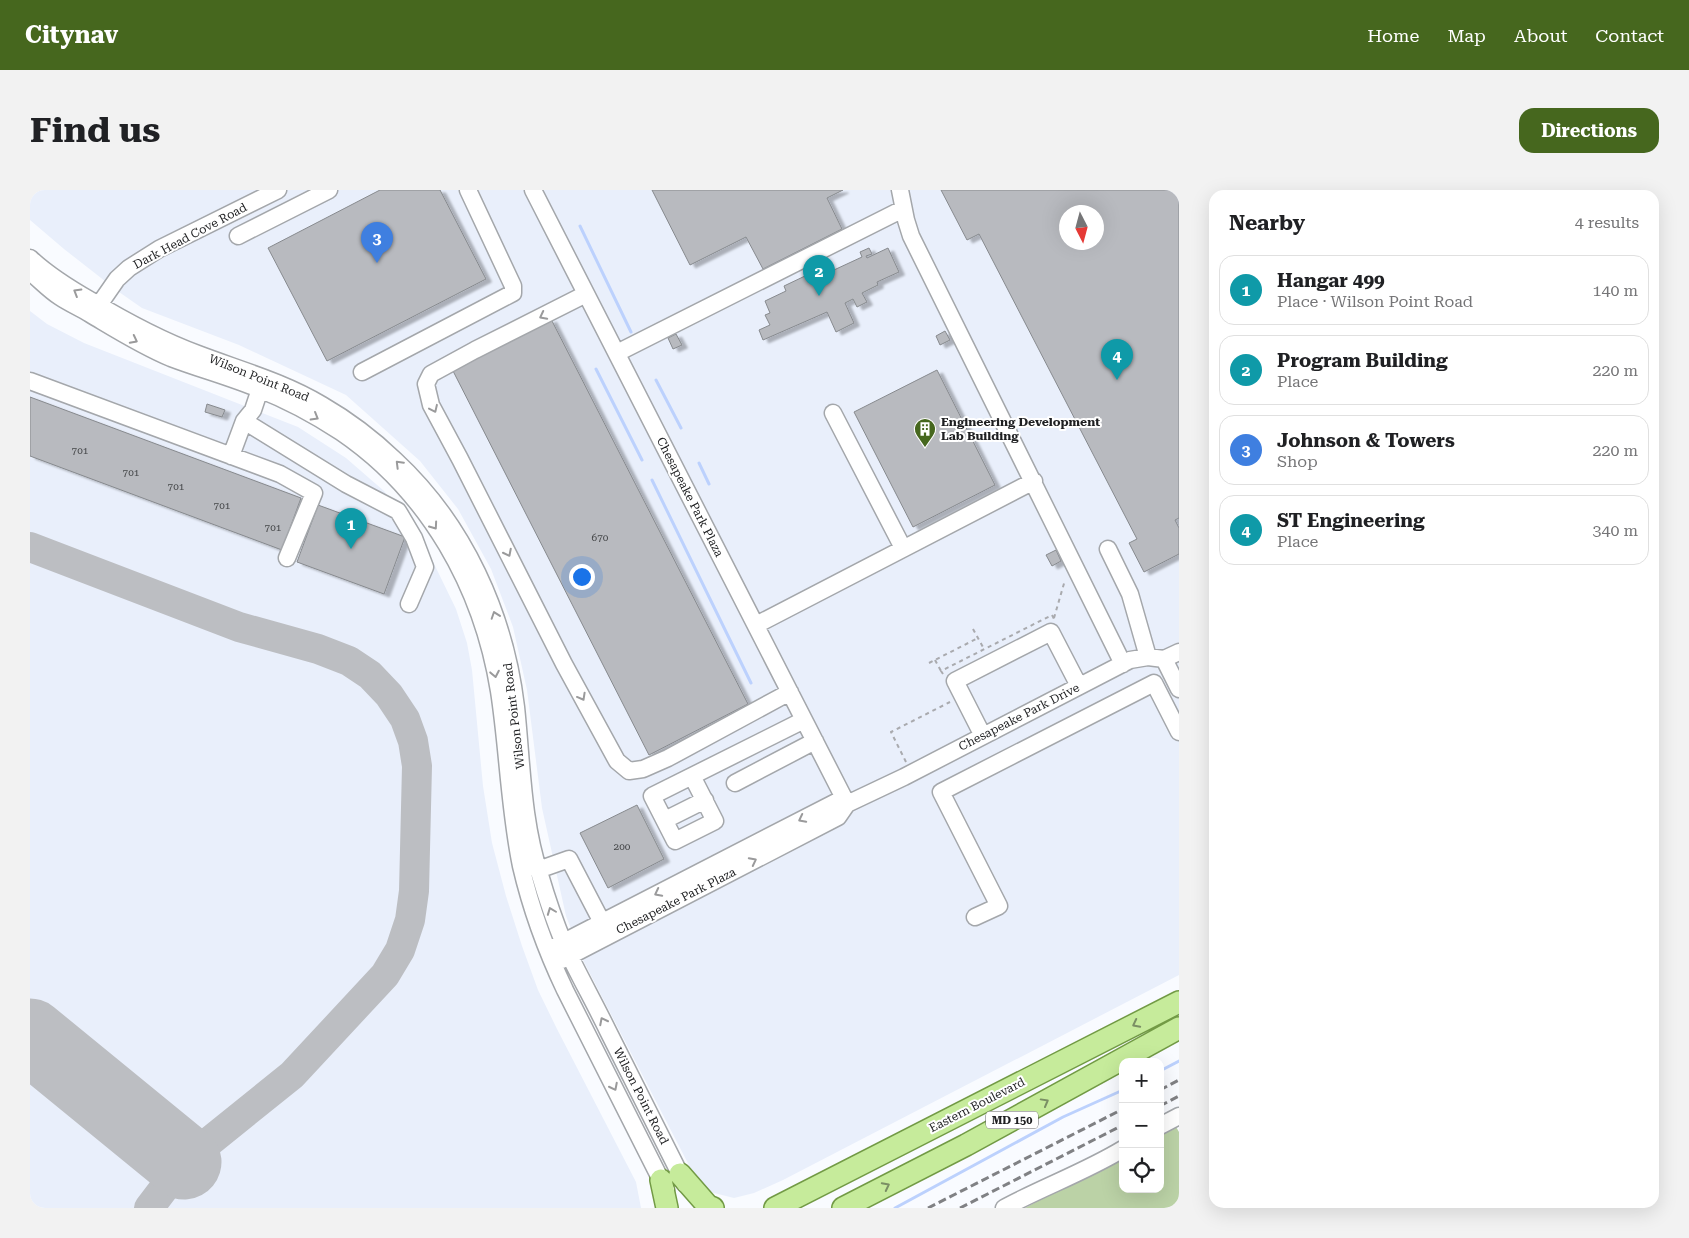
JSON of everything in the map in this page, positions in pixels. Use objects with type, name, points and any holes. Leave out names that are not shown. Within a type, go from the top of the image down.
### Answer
[{"type":"main road","name":"Eastern Boulevard","points":[[775,1208],[1179,1002]]},
{"type":"main road","name":"MD 150","points":[[843,1208],[966,1145],[1179,1028]]},
{"type":"main road","points":[[667,1208],[671,1177]]},
{"type":"main road","points":[[671,1177],[713,1208]]},
{"type":"main road","points":[[758,1208],[820,1185]]},
{"type":"street","name":"Dark Head Cove Road","points":[[95,310],[117,279],[129,268],[159,250],[278,190]]},
{"type":"street","points":[[238,236],[329,190]]},
{"type":"street","points":[[362,372],[513,293],[513,286],[468,190]]},
{"type":"street","name":"Chesapeake Park Plaza","points":[[533,190],[847,804]]},
{"type":"street","points":[[900,190],[903,209],[911,236],[1072,557],[1123,664]]},
{"type":"street","points":[[617,353],[903,209]]},
{"type":"street","name":"Wilson Point Road","points":[[30,258],[95,310]]},
{"type":"street","name":"Wilson Point Road","points":[[30,272],[60,297],[95,310],[261,383],[321,404],[354,426],[396,460],[418,483],[453,530],[488,596],[507,658],[515,704],[525,804],[538,870],[567,949],[671,1177],[676,1208]]},
{"type":"street","points":[[586,294],[432,374],[426,384],[431,405],[564,664],[617,761],[629,771],[643,769],[668,758],[790,692]]},
{"type":"street","points":[[30,381],[280,474],[314,493],[286,558]]},
{"type":"street","name":"Wilson Point Road","points":[[261,383],[287,401],[342,433],[390,473],[428,517],[446,543],[468,584],[486,632],[495,670],[512,812],[521,865],[533,911],[550,957],[583,1028],[671,1177],[697,1208]]},
{"type":"street","points":[[231,456],[244,421],[253,410],[261,383]]},
{"type":"street","points":[[833,413],[903,548]]},
{"type":"street","points":[[244,421],[346,484],[398,511],[414,538],[425,567],[409,604]]},
{"type":"street","points":[[756,625],[1034,481]]},
{"type":"street","points":[[1108,549],[1130,594],[1156,658],[1179,689]]},
{"type":"street","points":[[983,736],[955,681],[1051,632],[1079,686]]},
{"type":"street","name":"Chesapeake Park Drive","points":[[847,804],[912,773],[1130,660],[1156,658],[1179,652]]},
{"type":"street","points":[[975,917],[1000,906],[941,792],[1154,683],[1179,732]]},
{"type":"street","points":[[692,776],[715,821],[675,841],[652,796],[692,776],[804,720]]},
{"type":"street","points":[[735,783],[815,741]]},
{"type":"street","points":[[665,820],[704,800]]},
{"type":"street","name":"Chesapeake Park Plaza","points":[[550,957],[836,802],[847,804]]},
{"type":"street","points":[[538,870],[569,859],[606,928]]},
{"type":"street","points":[[1164,1124],[1179,1116]]},
{"type":"street","points":[[1004,1208],[1119,1151]]},
{"type":"path","points":[[941,671],[1052,615],[1054,618],[1072,557]]},
{"type":"path","points":[[973,629],[984,649]]},
{"type":"path","points":[[929,663],[978,638]]},
{"type":"path","points":[[935,660],[945,678]]},
{"type":"path","points":[[912,773],[891,732],[956,699]]},
{"type":"shaded area","points":[[30,190],[1179,190],[1179,975],[783,1180],[754,1193],[734,1198],[710,1192],[694,1175],[584,962],[566,916],[542,808],[527,690],[513,627],[491,569],[458,509],[420,461],[346,395],[239,345],[142,308],[64,249],[30,220]]},
{"type":"shaded area","points":[[30,311],[47,324],[84,343],[298,427],[346,458],[384,491],[421,537],[456,609],[467,643],[472,670],[483,786],[492,843],[522,946],[538,990],[636,1182],[641,1208],[30,1208]]},
{"type":"green space","points":[[1175,1125],[1179,1132],[1179,1208],[1025,1208],[1119,1156],[1119,1193],[1164,1193],[1164,1131]]},
{"type":"building","points":[[380,190],[440,190],[486,279],[327,361],[268,248]]},
{"type":"building","points":[[652,190],[843,190],[827,198],[842,229],[763,269],[746,237],[690,265]]},
{"type":"building","points":[[941,190],[1179,190],[1179,518],[1175,520],[1179,528],[1179,554],[1144,572],[1129,543],[1137,539],[979,234],[967,240]]},
{"type":"building","points":[[869,248],[872,254],[866,256],[867,258],[888,248],[899,272],[877,282],[878,285],[862,293],[867,302],[857,307],[853,299],[845,303],[854,323],[836,332],[827,312],[763,340],[759,330],[770,325],[765,315],[770,313],[765,301],[786,291],[784,286],[805,276],[808,282],[862,257],[860,252]]},
{"type":"building","points":[[551,319],[748,704],[649,755],[452,369]]},
{"type":"building","points":[[945,331],[950,340],[940,345],[936,336]]},
{"type":"building","points":[[676,334],[682,345],[673,349],[668,338]]},
{"type":"building","name":"Engineering Development Lab Building","points":[[937,370],[995,485],[913,527],[854,412]]},
{"type":"building","points":[[30,397],[301,498],[282,550],[30,456]]},
{"type":"building","points":[[207,404],[225,410],[222,417],[205,412]]},
{"type":"building","points":[[318,505],[405,537],[384,594],[297,562]]},
{"type":"building","points":[[1056,550],[1061,561],[1052,566],[1046,555]]},
{"type":"building","points":[[637,805],[664,859],[608,888],[580,833]]},
{"type":"waterway","points":[[580,226],[631,332]]},
{"type":"waterway","points":[[596,369],[642,460]]},
{"type":"waterway","points":[[656,380],[681,428]]},
{"type":"waterway","points":[[699,463],[709,484]]},
{"type":"waterway","points":[[652,480],[751,683]]},
{"type":"waterway","points":[[1164,1069],[1179,1061]]},
{"type":"waterway","points":[[895,1208],[1063,1117],[1119,1092]]},
{"type":"taxiway","points":[[30,547],[239,627],[318,649],[349,661],[370,675],[389,695],[405,719],[413,741],[417,766],[414,891],[410,920],[400,950],[385,975],[292,1075],[184,1162],[149,1208]]},
{"type":"runway","points":[[30,1036],[184,1162]]},
{"type":"railway","points":[[1164,1088],[1179,1080]]},
{"type":"railway","points":[[1164,1104],[1179,1096]]},
{"type":"railway","points":[[928,1208],[1119,1111]]},
{"type":"railway","points":[[960,1208],[1119,1127]]},
{"type":"place","name":"Johnson & Towers","points":[[377,263]]},
{"type":"place","name":"Program Building","points":[[819,296]]},
{"type":"place","name":"ST Engineering","points":[[1117,380]]},
{"type":"place","name":"Engineering Development Lab Building","points":[[925,448]]},
{"type":"place","name":"Hangar 499","points":[[351,549]]}]
